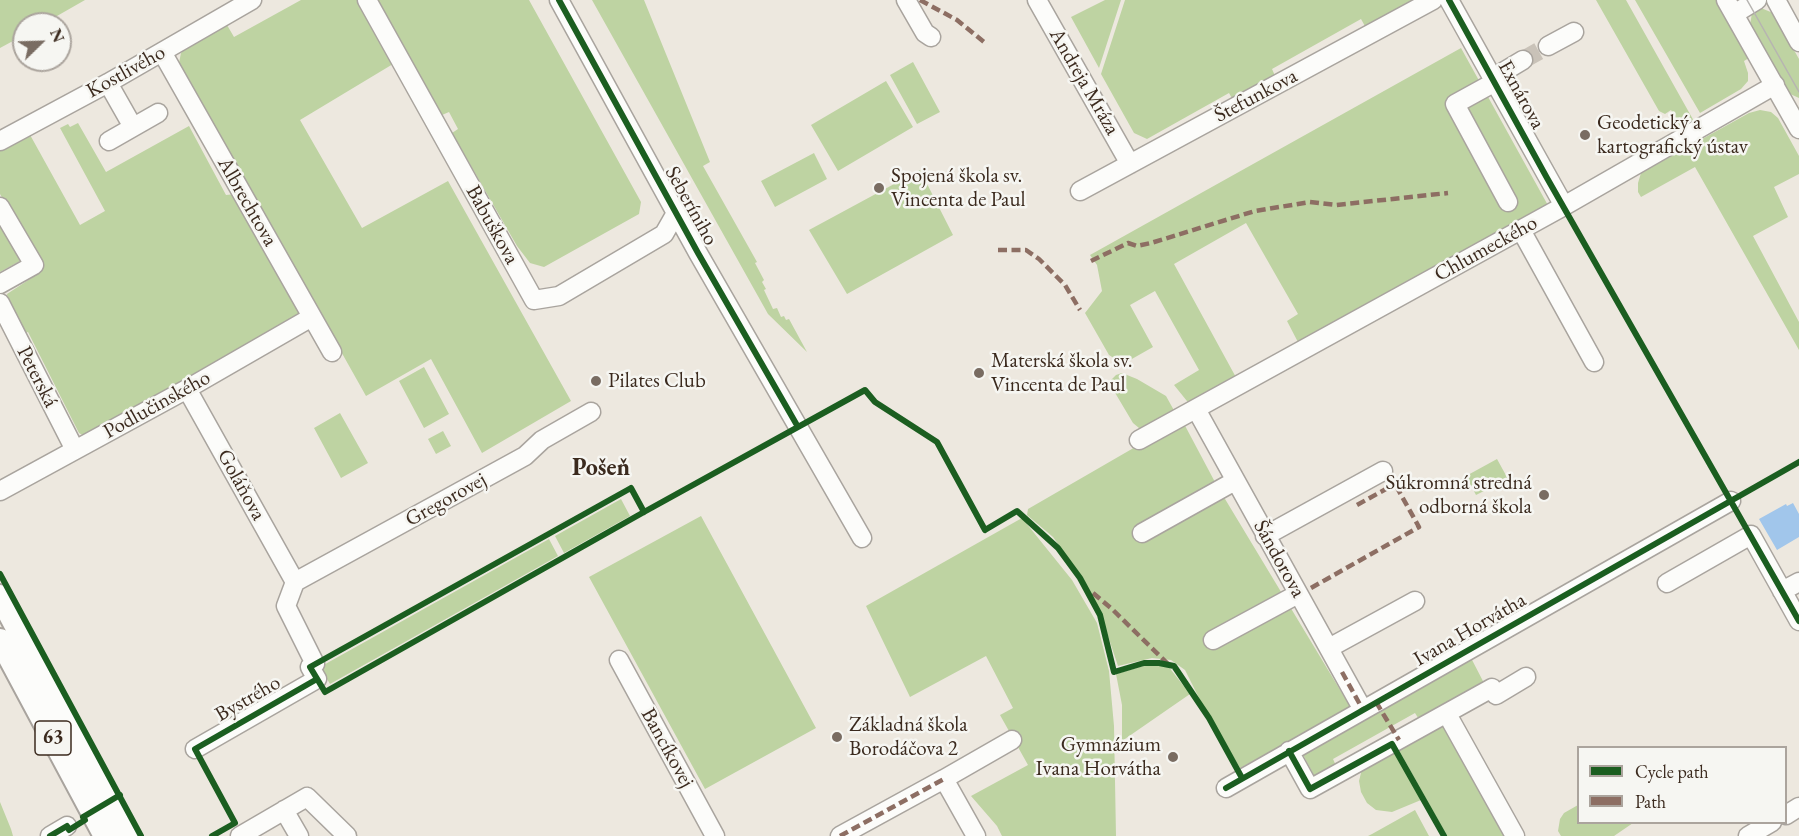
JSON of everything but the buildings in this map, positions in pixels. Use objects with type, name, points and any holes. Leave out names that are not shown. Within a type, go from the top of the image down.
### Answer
[{"type":"main road","name":"63","points":[[0,596],[127,836]]},
{"type":"main road","name":"63","points":[[0,640],[105,836]]},
{"type":"street","name":"Kostlivého","points":[[0,141],[108,83],[252,0]]},
{"type":"street","name":"Babuškova","points":[[367,0],[534,300],[559,296],[664,234],[676,213]]},
{"type":"street","name":"Seberíniho","points":[[559,0],[676,213],[862,538]]},
{"type":"street","points":[[906,0],[925,33],[931,37]]},
{"type":"street","name":"Andreja Mráza","points":[[1037,0],[1130,164]]},
{"type":"street","name":"Štefunkova","points":[[1080,191],[1433,0]]},
{"type":"street","name":"Exnárova","points":[[1449,0],[1499,77],[1564,206]]},
{"type":"street","points":[[1756,0],[1730,7],[1797,119]]},
{"type":"street","points":[[1776,0],[1794,21],[1799,42]]},
{"type":"street","points":[[1548,46],[1574,32]]},
{"type":"street","name":"Albrechtova","points":[[162,52],[332,352]]},
{"type":"street","points":[[1508,202],[1455,104],[1523,60]]},
{"type":"street","points":[[108,83],[133,127]]},
{"type":"street","name":"Chlumeckého","points":[[1139,440],[1564,206],[1775,85]]},
{"type":"street","points":[[109,141],[158,113]]},
{"type":"street","points":[[0,207],[34,265],[0,284]]},
{"type":"street","points":[[1521,230],[1594,362]]},
{"type":"street","name":"Peterská","points":[[0,303],[75,450]]},
{"type":"street","name":"Podlučinského","points":[[0,491],[187,389],[312,317]]},
{"type":"street","name":"Goláňova","points":[[187,389],[295,582]]},
{"type":"street","name":"Šándorova","points":[[1196,409],[1363,710]]},
{"type":"street","name":"Gregorovej","points":[[295,582],[525,456],[542,440],[591,412]]},
{"type":"street","points":[[1266,536],[1383,471]]},
{"type":"street","points":[[1142,533],[1235,481]]},
{"type":"street","name":"Ivana Horvátha","points":[[1226,788],[1731,501]]},
{"type":"street","points":[[1667,583],[1751,535],[1799,621]]},
{"type":"street","name":"Bystrého","points":[[195,748],[317,679],[310,667],[315,664],[286,606],[295,582]]},
{"type":"street","points":[[1782,591],[1799,582]]},
{"type":"street","points":[[1213,640],[1298,594]]},
{"type":"street","points":[[1329,648],[1415,601]]},
{"type":"street","name":"Bancíkovej","points":[[619,660],[715,836]]},
{"type":"street","points":[[1289,751],[1310,789],[1492,688],[1496,695],[1526,677]]},
{"type":"street","points":[[1447,714],[1515,836]]},
{"type":"street","points":[[840,836],[1012,740]]},
{"type":"street","points":[[944,779],[975,836]]},
{"type":"street","points":[[240,836],[259,831],[284,810],[307,797],[347,836]]},
{"type":"street","points":[[284,810],[298,836]]},
{"type":"street","points":[[1748,836],[1769,824]]},
{"type":"street","points":[[50,836],[67,826]]},
{"type":"green space","points":[[0,0],[85,0],[64,12],[12,12],[12,42],[0,48]]},
{"type":"green space","points":[[301,0],[357,0],[393,64],[300,120],[362,228],[448,181],[571,401],[482,453],[431,359],[366,396],[179,63],[181,53],[187,47],[227,25],[234,37]]},
{"type":"green space","points":[[375,0],[529,0],[641,202],[639,214],[544,267],[530,263],[517,246],[452,133],[458,129],[449,112],[442,115]]},
{"type":"green space","points":[[592,0],[644,0],[710,162],[703,166],[757,262],[755,263],[764,280],[762,282],[766,289],[764,290],[773,309],[777,308],[781,317],[789,319],[807,352],[768,314]]},
{"type":"green space","points":[[1105,0],[1121,0],[1099,68],[1071,17]]},
{"type":"green space","points":[[1125,0],[1416,0],[1366,28],[1361,19],[1272,69],[1276,78],[1234,102],[1229,93],[1147,139],[1134,133],[1101,74]]},
{"type":"green space","points":[[1596,0],[1626,0],[1695,123],[1682,130],[1671,110],[1665,114],[1659,111]]},
{"type":"green space","points":[[1635,0],[1716,0],[1749,58],[1744,61],[1748,81],[1741,89],[1700,113]]},
{"type":"green space","points":[[1761,8],[1773,13],[1799,59],[1799,98],[1788,93],[1750,25],[1752,13]]},
{"type":"green space","points":[[1461,48],[1550,209],[1300,346],[1287,321],[1298,314],[1246,223],[1174,264],[1238,381],[1191,406],[1174,385],[1199,370],[1155,291],[1130,305],[1153,347],[1123,364],[1109,355],[1085,313],[1102,291],[1097,265],[1090,255]]},
{"type":"green space","points":[[913,62],[940,112],[917,124],[890,75]]},
{"type":"green space","points":[[886,81],[913,127],[838,171],[811,125]]},
{"type":"green space","points":[[1760,110],[1771,112],[1778,118],[1799,156],[1799,174],[1774,187],[1788,217],[1753,236],[1799,322],[1799,350],[1695,167],[1641,197],[1638,192],[1641,173],[1749,113]]},
{"type":"green space","points":[[78,123],[106,172],[189,126],[226,195],[236,194],[306,316],[89,439],[79,433],[28,332],[19,336],[9,315],[7,294],[39,273],[35,257],[0,194],[0,149],[29,133],[80,225],[105,211],[60,128]]},
{"type":"green space","points":[[814,153],[827,179],[775,207],[761,181]]},
{"type":"green space","points":[[920,170],[953,235],[847,294],[809,230]]},
{"type":"green space","points":[[0,222],[20,261],[0,272]]},
{"type":"green space","points":[[424,367],[449,414],[424,428],[399,381]]},
{"type":"green space","points":[[1122,373],[1166,396],[1176,414],[1149,429],[1139,428],[1133,423],[1111,386],[1111,380]]},
{"type":"green space","points":[[340,413],[368,463],[341,478],[314,428]]},
{"type":"green space","points":[[1182,420],[1216,484],[1351,708],[1240,768],[1185,670],[1171,660],[1152,658],[1118,666],[1100,612],[1084,580],[1053,537],[1027,515],[1028,509]]},
{"type":"green space","points":[[443,431],[451,446],[436,454],[428,439]]},
{"type":"green space","points":[[1497,459],[1508,479],[1476,495],[1466,476]]},
{"type":"green space","points":[[621,499],[630,516],[564,553],[555,536]]},
{"type":"green space","points":[[701,516],[816,728],[705,789],[589,577]]},
{"type":"green space","points":[[1022,518],[1072,580],[1097,623],[1109,671],[1114,726],[1116,836],[1002,836],[997,826],[971,796],[1028,765],[1000,715],[1013,708],[986,656],[910,697],[866,606]]},
{"type":"green space","points":[[549,539],[558,556],[330,684],[320,667]]},
{"type":"green space","points":[[1470,656],[1485,685],[1420,721],[1415,713],[1333,759],[1337,768],[1316,779],[1301,751]]},
{"type":"green space","points":[[1147,665],[1168,666],[1190,694],[1122,741],[1122,705],[1116,674]]},
{"type":"green space","points":[[1447,723],[1510,836],[1447,836],[1396,745]]},
{"type":"green space","points":[[1392,748],[1421,800],[1392,812],[1376,810],[1367,803],[1361,792],[1359,781],[1362,769]]},
{"type":"green space","points":[[0,802],[11,829],[13,836],[0,836]]},
{"type":"green space","points":[[1577,806],[1577,824],[1632,824],[1614,836],[1561,836],[1558,831],[1560,819],[1564,813]]},
{"type":"green space","points":[[1415,810],[1429,836],[1368,836],[1372,834]]},
{"type":"water","points":[[1793,503],[1799,514],[1799,537],[1777,550],[1759,519],[1786,504],[1787,506]]},
{"type":"tunnel","points":[[1523,60],[1548,46]]},
{"type":"tram line","points":[[1747,0],[1799,92]]},
{"type":"marked path","points":[[920,0],[957,20],[988,43]]},
{"type":"marked path","points":[[1091,261],[1128,243],[1137,246],[1151,243],[1255,211],[1310,202],[1336,205],[1448,193]]},
{"type":"marked path","points":[[998,250],[1026,250],[1039,259],[1065,285],[1080,310]]},
{"type":"marked path","points":[[1311,588],[1419,527],[1395,484],[1408,476]]},
{"type":"marked path","points":[[1357,505],[1395,484]]},
{"type":"marked path","points":[[1093,593],[1169,665]]},
{"type":"marked path","points":[[1342,672],[1363,710]]},
{"type":"marked path","points":[[1376,702],[1399,740]]},
{"type":"marked path","points":[[840,836],[944,779]]},
{"type":"cycle path","points":[[559,0],[698,253],[798,427]]},
{"type":"cycle path","points":[[1449,0],[1547,178],[1799,621]]},
{"type":"cycle path","points":[[644,512],[631,488],[310,667],[325,692],[865,390],[875,402],[937,442],[985,530],[1017,511],[1058,548],[1080,578],[1100,615],[1114,672],[1144,663],[1174,666],[1209,718],[1242,778]]},
{"type":"cycle path","points":[[1226,788],[1799,462]]},
{"type":"cycle path","points":[[0,574],[141,836]]},
{"type":"cycle path","points":[[212,836],[235,823],[195,749],[317,679]]},
{"type":"cycle path","points":[[1289,751],[1310,789],[1392,744],[1444,836]]},
{"type":"cycle path","points":[[50,836],[67,826],[69,830],[85,820],[83,817],[120,795]]},
{"type":"place","name":"Geodetický a kartografický ústav","points":[[1585,135]]},
{"type":"place","name":"Spojená škola sv. Vincenta de Paul","points":[[879,188]]},
{"type":"place","name":"Materská škola sv. Vincenta de Paul","points":[[979,373]]},
{"type":"place","name":"Pilates Club","points":[[596,381]]},
{"type":"place","name":"Súkromná stredná odborná škola","points":[[1544,495]]},
{"type":"place","name":"Základná škola Borodáčova 2","points":[[837,737]]},
{"type":"place","name":"Gymnázium Ivana Horvátha","points":[[1173,757]]},
{"type":"district","name":"Pošeň","points":[[601,468]]}]
